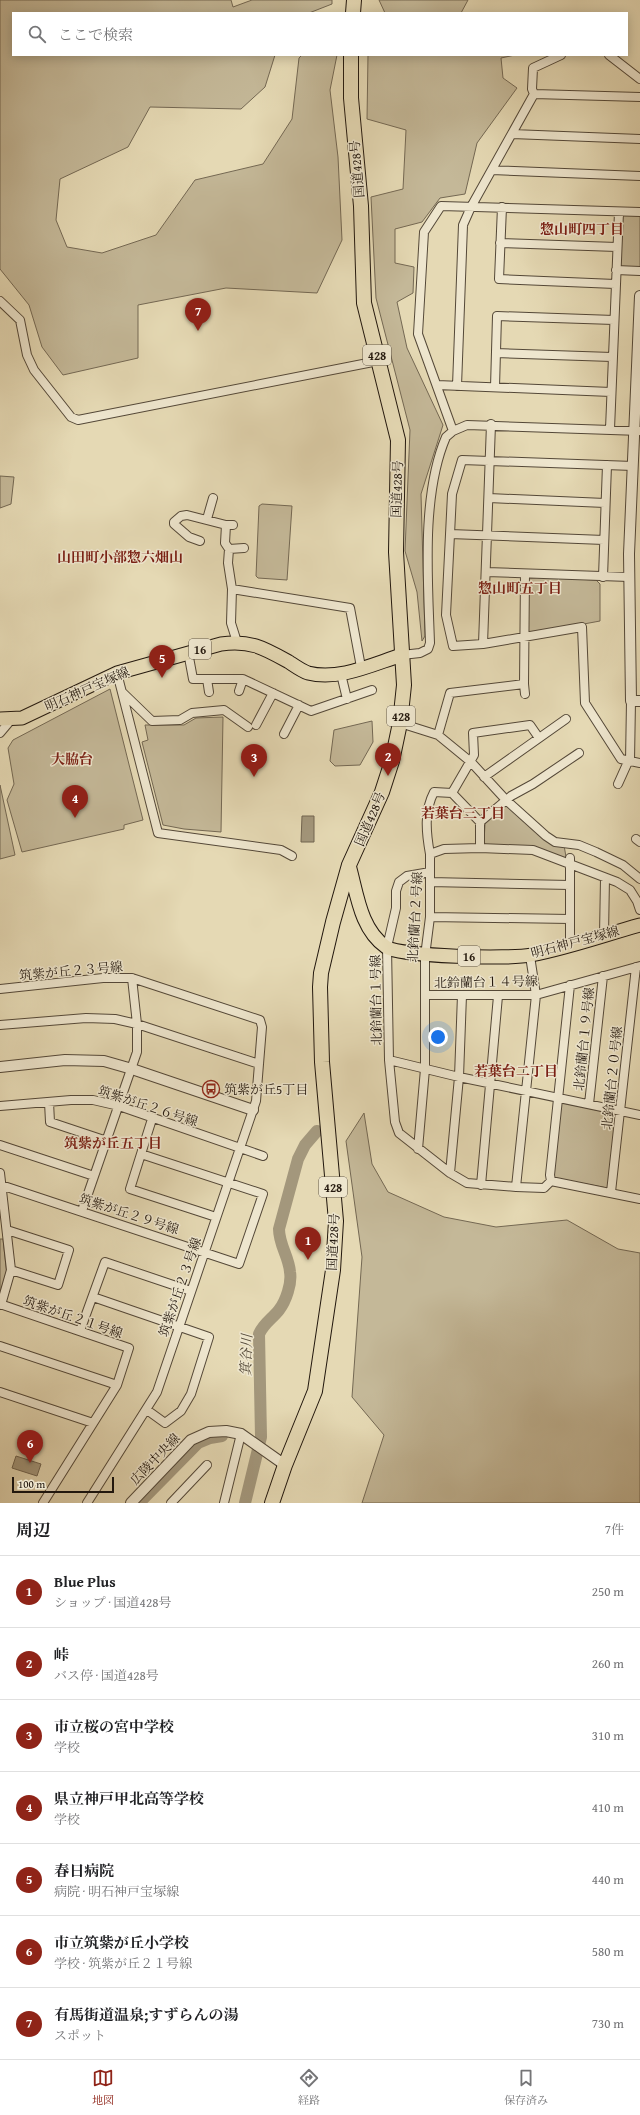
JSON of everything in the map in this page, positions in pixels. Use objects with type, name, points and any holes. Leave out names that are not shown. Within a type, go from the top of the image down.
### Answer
[{"type":"highway","points":[[353,12],[354,0]]},
{"type":"highway","name":"国道428号","points":[[272,1503],[279,1461],[316,1391],[333,1270],[336,1221],[322,1062],[320,987],[329,937],[350,865],[388,776],[400,723],[404,685],[396,552],[398,440],[378,361],[363,290],[361,206],[351,98],[351,56]]},
{"type":"main road","name":"明石神戸宝塚線","points":[[5,720],[22,718],[118,673],[188,652],[237,642],[259,646],[307,672],[323,675],[341,674],[402,654]]},
{"type":"main road","points":[[350,865],[363,917],[371,931],[387,948]]},
{"type":"main road","name":"明石神戸宝塚線","points":[[387,948],[424,956],[530,956],[640,924]]},
{"type":"street","points":[[457,386],[463,225],[471,207],[534,94],[532,89],[533,68],[559,56]]},
{"type":"street","points":[[610,56],[640,79]]},
{"type":"street","points":[[534,94],[640,97]]},
{"type":"street","points":[[512,134],[640,139]]},
{"type":"street","points":[[492,170],[640,176]]},
{"type":"street","points":[[453,431],[418,334],[424,232],[441,206],[640,212]]},
{"type":"street","points":[[502,207],[499,279],[615,284]]},
{"type":"street","points":[[610,429],[619,212]]},
{"type":"street","points":[[500,243],[617,247]]},
{"type":"street","points":[[616,270],[640,271]]},
{"type":"street","points":[[618,784],[627,764],[630,762],[630,729],[635,701],[629,577],[633,466],[637,431],[640,296]]},
{"type":"street","points":[[0,301],[20,320],[27,355],[34,370],[70,417],[78,420],[378,361]]},
{"type":"street","points":[[495,387],[497,316],[614,320]]},
{"type":"street","points":[[496,353],[612,357]]},
{"type":"street","points":[[437,385],[611,392]]},
{"type":"street","points":[[402,654],[420,653],[428,649],[430,643],[428,581],[431,490],[446,437],[453,431],[467,425],[491,424],[637,431]]},
{"type":"street","points":[[483,644],[491,424]]},
{"type":"street","points":[[633,466],[462,460],[452,494],[446,615],[453,646],[483,644],[582,627],[585,703],[621,760],[640,763]]},
{"type":"street","points":[[604,577],[607,465]]},
{"type":"street","points":[[207,519],[213,498]]},
{"type":"street","points":[[489,498],[606,503]]},
{"type":"street","points":[[200,541],[189,537],[174,524],[174,522],[181,516],[207,519],[230,525],[226,542],[229,549],[228,563],[232,589],[232,623],[237,642]]},
{"type":"street","points":[[450,534],[604,540]]},
{"type":"street","points":[[229,549],[244,548]]},
{"type":"street","points":[[486,572],[629,577]]},
{"type":"street","points":[[525,574],[525,694]]},
{"type":"street","points":[[232,589],[350,608],[361,667]]},
{"type":"street","points":[[188,652],[193,679],[243,679],[311,711],[372,690]]},
{"type":"street","points":[[118,673],[158,833],[281,850],[292,856]]},
{"type":"street","points":[[341,674],[347,699]]},
{"type":"street","points":[[207,679],[209,692]]},
{"type":"street","points":[[239,691],[243,679]]},
{"type":"street","points":[[438,736],[450,694],[524,684]]},
{"type":"street","points":[[122,692],[152,721],[180,720],[192,713],[224,710],[252,726],[273,693]]},
{"type":"street","points":[[284,734],[299,705]]},
{"type":"street","points":[[484,777],[566,719]]},
{"type":"street","points":[[0,733],[5,720]]},
{"type":"street","points":[[400,723],[438,736],[470,762],[506,800],[546,836],[570,854]]},
{"type":"street","points":[[452,793],[474,755],[473,733],[530,725],[539,738]]},
{"type":"street","points":[[630,729],[640,729]]},
{"type":"street","points":[[480,822],[506,800],[579,753]]},
{"type":"street","points":[[430,854],[427,835],[428,804],[434,792],[452,793],[480,822],[480,848]]},
{"type":"street","points":[[570,854],[585,847],[623,865],[640,879]]},
{"type":"street","name":"北鈴蘭台２号線","points":[[418,1149],[425,1069],[424,956],[430,917],[430,854],[444,849],[480,848],[533,850],[570,854],[605,878],[630,890],[637,901],[640,910]]},
{"type":"street","points":[[570,854],[570,945]]},
{"type":"street","name":"北鈴蘭台１号線","points":[[430,872],[407,876],[399,882],[396,891],[396,908],[387,948],[389,1060],[459,1077],[640,1115]]},
{"type":"street","points":[[604,935],[605,878]]},
{"type":"street","points":[[430,882],[570,885]]},
{"type":"street","points":[[430,917],[570,919]]},
{"type":"street","points":[[516,1187],[536,995],[530,956]]},
{"type":"street","name":"北鈴蘭台１４号線","points":[[425,995],[536,995],[638,967]]},
{"type":"street","name":"北鈴蘭台２０号線","points":[[611,1192],[638,967]]},
{"type":"street","name":"北鈴蘭台１９号線","points":[[589,1104],[603,976]]},
{"type":"street","name":"筑紫が丘２３号線","points":[[0,989],[103,978],[132,978],[260,1020],[262,1027],[256,1101],[157,1392],[87,1503]]},
{"type":"street","points":[[82,1211],[137,1052],[137,1024],[132,978]]},
{"type":"street","points":[[551,1181],[550,1175],[570,985]]},
{"type":"street","points":[[450,1173],[459,1077],[462,995]]},
{"type":"street","points":[[481,1185],[498,996]]},
{"type":"street","points":[[0,1025],[86,1018],[115,1019],[137,1024],[259,1064]]},
{"type":"street","points":[[0,1067],[82,1060],[104,1061],[132,1068],[253,1110]]},
{"type":"street","points":[[389,1060],[394,1122],[399,1133],[450,1173],[467,1183],[481,1185],[544,1188],[551,1181]]},
{"type":"street","name":"筑紫が丘２６号線","points":[[0,1106],[93,1100],[119,1106],[152,1119],[263,1156]]},
{"type":"street","points":[[49,1102],[50,1122],[107,1141]]},
{"type":"street","points":[[152,1119],[130,1189],[216,1217]]},
{"type":"street","points":[[0,1145],[94,1176]]},
{"type":"street","name":"筑紫が丘２９号線","points":[[1,1185],[239,1264],[263,1194],[141,1154]]},
{"type":"street","points":[[0,1173],[11,1270],[0,1304]]},
{"type":"street","points":[[551,1181],[640,1199]]},
{"type":"street","points":[[7,1230],[70,1250],[58,1285],[11,1270]]},
{"type":"street","points":[[80,1331],[105,1262],[191,1291]]},
{"type":"street","points":[[93,1297],[209,1337],[191,1394],[181,1411],[165,1423],[147,1410]]},
{"type":"street","name":"筑紫が丘２１号線","points":[[0,1304],[129,1348],[117,1385],[43,1503]]},
{"type":"street","points":[[0,1346],[117,1385]]},
{"type":"street","points":[[0,1392],[93,1423]]},
{"type":"street","name":"広陵中央線","points":[[131,1503],[191,1440],[204,1434],[217,1431],[243,1436],[279,1461]]},
{"type":"street","points":[[224,1503],[243,1436]]},
{"type":"street","points":[[171,1503],[207,1466]]},
{"type":"shaded area","points":[[0,0],[231,0],[233,7],[252,0],[332,0],[332,4],[312,12],[12,12],[12,56],[275,56],[265,87],[241,109],[150,107],[128,147],[60,179],[56,220],[67,247],[102,253],[156,235],[195,180],[263,164],[292,119],[299,58],[301,56],[337,56],[330,90],[338,157],[342,240],[317,293],[226,288],[138,305],[138,358],[63,375],[42,347],[29,305],[0,269]]},
{"type":"shaded area","points":[[379,0],[468,0],[462,12],[385,12]]},
{"type":"shaded area","points":[[368,56],[510,56],[501,58],[503,78],[517,88],[477,143],[465,194],[440,198],[422,222],[395,229],[395,263],[414,267],[413,293],[397,302],[407,348],[443,425],[421,494],[425,636],[422,641],[417,592],[405,551],[410,430],[376,298],[371,197],[403,189],[406,130],[367,119]]},
{"type":"shaded area","points":[[625,215],[640,216],[640,269],[622,268],[619,264],[621,219]]},
{"type":"shaded area","points":[[0,476],[14,477],[11,504],[0,508]]},
{"type":"shaded area","points":[[262,504],[292,506],[287,580],[258,578],[256,576],[259,506]]},
{"type":"shaded area","points":[[531,577],[596,580],[600,584],[600,621],[530,634],[526,629],[528,579]]},
{"type":"shaded area","points":[[110,689],[143,820],[124,825],[124,829],[22,852],[7,800],[14,784],[8,748],[13,740]]},
{"type":"shaded area","points":[[223,717],[221,832],[184,829],[163,825],[142,742],[148,740],[145,725],[184,725],[196,718]]},
{"type":"shaded area","points":[[372,721],[373,742],[360,765],[335,766],[330,761],[334,730]]},
{"type":"shaded area","points":[[0,785],[15,855],[0,859]]},
{"type":"shaded area","points":[[508,806],[564,845],[565,859],[486,845],[484,842],[485,824],[503,807]]},
{"type":"shaded area","points":[[302,816],[314,816],[314,842],[301,842]]},
{"type":"shaded area","points":[[563,1103],[615,1114],[617,1119],[609,1186],[607,1188],[555,1178],[552,1174],[560,1106]]},
{"type":"shaded area","points":[[364,1113],[372,1164],[388,1192],[444,1217],[496,1227],[567,1220],[618,1249],[640,1253],[640,1503],[362,1503],[384,1435],[352,1397],[362,1257],[346,1141]]},
{"type":"shaded area","points":[[0,1239],[3,1239],[7,1276],[0,1298]]},
{"type":"shaded area","points":[[16,1456],[41,1464],[37,1476],[12,1468]]},
{"type":"waterway","name":"箕谷川","points":[[245,1503],[261,1437],[259,1334],[263,1327],[282,1306],[288,1292],[290,1281],[288,1261],[279,1235],[279,1229],[298,1159],[305,1145],[317,1131]]},
{"type":"waterway","points":[[139,1503],[198,1443],[210,1438],[222,1436]]},
{"type":"place","name":"有馬街道温泉;すずらんの湯","points":[[198,331]]},
{"type":"place","name":"春日病院","points":[[162,678]]},
{"type":"place","name":"峠","points":[[388,776]]},
{"type":"place","name":"市立桜の宮中学校","points":[[254,777]]},
{"type":"place","name":"県立神戸甲北高等学校","points":[[75,818]]},
{"type":"place","name":"筑紫が丘5丁目","points":[[211,1089]]},
{"type":"place","name":"Blue Plus","points":[[308,1260]]},
{"type":"place","name":"市立筑紫が丘小学校","points":[[30,1463]]},
{"type":"district","name":"惣山町四丁目","points":[[582,229]]},
{"type":"district","name":"山田町小部惣六畑山","points":[[120,557]]},
{"type":"district","name":"惣山町五丁目","points":[[520,588]]},
{"type":"district","name":"大脇台","points":[[72,759]]},
{"type":"district","name":"若葉台三丁目","points":[[463,813]]},
{"type":"district","name":"若葉台二丁目","points":[[516,1071]]},
{"type":"district","name":"筑紫が丘五丁目","points":[[113,1143]]}]
